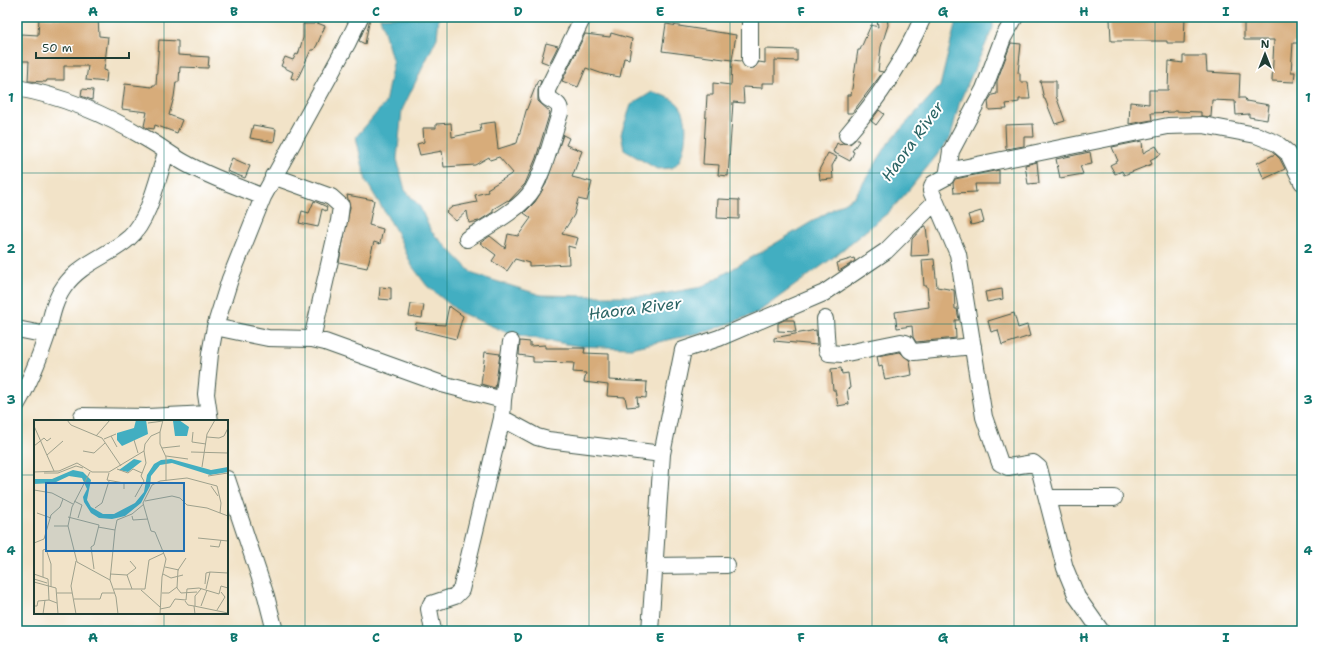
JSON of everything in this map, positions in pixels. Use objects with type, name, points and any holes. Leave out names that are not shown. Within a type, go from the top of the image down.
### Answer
[{"type":"street","points":[[82,416],[209,418],[206,394],[209,362],[215,327],[230,279],[263,197],[347,44],[360,17]]},
{"type":"street","points":[[467,239],[522,201],[533,189],[547,156],[561,108],[558,104],[547,97],[547,90],[583,17]]},
{"type":"street","points":[[750,17],[750,60]]},
{"type":"street","points":[[847,134],[890,79],[912,42],[923,17]]},
{"type":"street","points":[[1015,17],[1002,38],[984,89],[951,151],[946,177],[932,185],[931,192],[958,254],[965,286],[984,417],[1000,463],[1008,468],[1030,463],[1036,464],[1041,471],[1065,568],[1072,588],[1089,616],[1101,631]]},
{"type":"street","points":[[17,88],[55,96],[83,107],[147,139],[166,152],[213,177],[263,197]]},
{"type":"street","points":[[948,171],[1168,126],[1203,125],[1256,135],[1276,143],[1288,152],[1302,182]]},
{"type":"street","points":[[17,404],[33,373],[47,335],[53,309],[64,287],[78,271],[130,238],[138,228],[147,210],[166,152]]},
{"type":"street","points":[[274,176],[331,197],[341,206],[339,221],[312,338]]},
{"type":"street","points":[[650,631],[662,454],[683,350],[719,338],[824,293],[886,251],[935,202]]},
{"type":"street","points":[[825,319],[826,350],[833,354],[842,354],[901,342],[906,343],[910,350],[914,352],[973,346]]},
{"type":"street","points":[[215,327],[268,338],[312,338],[346,348],[442,384],[503,400]]},
{"type":"street","points":[[17,329],[47,335]]},
{"type":"street","points":[[433,631],[429,609],[431,604],[456,596],[461,590],[502,418],[511,342]]},
{"type":"street","points":[[502,418],[537,437],[548,440],[662,454]]},
{"type":"street","points":[[228,482],[266,596],[275,631]]},
{"type":"street","points":[[1047,498],[1114,498]]},
{"type":"street","points":[[654,566],[726,565]]},
{"type":"water","name":"Haora River","points":[[380,17],[439,17],[437,38],[402,110],[397,159],[405,190],[420,207],[431,231],[473,274],[541,295],[586,296],[650,296],[702,287],[855,196],[889,142],[940,86],[957,17],[993,17],[993,28],[960,101],[950,139],[889,212],[830,260],[757,313],[709,331],[631,348],[578,346],[510,334],[459,312],[427,286],[412,266],[396,231],[366,181],[356,137],[385,103],[393,63]]},
{"type":"water","points":[[652,92],[668,97],[681,108],[684,113],[686,133],[684,147],[677,164],[672,168],[657,169],[624,150],[621,134],[631,105]]},
{"type":"building","points":[[39,17],[68,19],[98,17],[99,36],[108,37],[104,70],[107,71],[106,82],[86,80],[88,66],[64,66],[64,80],[47,80],[46,82],[28,81],[29,61],[20,61],[21,49],[17,50],[17,36],[21,34],[38,35]]},
{"type":"building","points":[[370,17],[365,44],[359,41]]},
{"type":"building","points":[[887,17],[888,25],[881,47],[878,71],[883,72],[852,113],[847,113],[847,95],[851,95],[858,50],[860,50],[871,25],[878,27],[877,18]]},
{"type":"building","points":[[1134,17],[1185,17],[1184,43],[1167,43],[1167,41],[1111,41],[1110,19]]},
{"type":"building","points":[[1244,17],[1268,17],[1268,20],[1302,19],[1302,43],[1293,43],[1291,72],[1295,72],[1294,82],[1272,81],[1274,40],[1244,40]]},
{"type":"building","points":[[315,22],[325,26],[317,45],[314,50],[311,50],[297,80],[291,78],[293,72],[281,66],[285,57],[293,60],[296,54],[298,55],[303,38],[303,24],[314,24]]},
{"type":"building","points":[[666,24],[736,35],[732,60],[662,51]]},
{"type":"building","points":[[611,33],[632,39],[629,59],[624,58],[620,77],[603,74],[586,68],[578,87],[562,81],[585,34],[610,37]]},
{"type":"building","points":[[159,40],[178,41],[178,55],[209,57],[208,68],[180,67],[179,82],[176,82],[169,115],[182,120],[177,133],[155,125],[154,129],[147,128],[144,126],[147,112],[122,109],[125,84],[152,87],[153,85],[156,85]]},
{"type":"building","points":[[546,43],[558,46],[549,64],[541,61]]},
{"type":"building","points":[[1011,43],[1021,44],[1018,73],[1020,73],[1020,82],[1028,82],[1030,99],[1019,99],[1019,102],[1006,104],[1007,109],[989,110],[988,101],[992,95],[997,94],[997,81]]},
{"type":"building","points":[[765,49],[797,50],[797,61],[775,60],[775,83],[762,83],[762,88],[743,87],[744,103],[733,102],[728,176],[718,175],[719,165],[703,164],[707,95],[713,95],[713,83],[731,85],[732,60],[741,61],[746,68],[754,68],[759,62],[765,63]]},
{"type":"building","points":[[1183,56],[1206,56],[1207,72],[1240,74],[1239,98],[1245,98],[1246,101],[1269,105],[1267,120],[1249,117],[1249,114],[1236,115],[1235,101],[1212,100],[1211,117],[1201,116],[1201,112],[1174,111],[1151,113],[1152,120],[1129,124],[1130,102],[1149,104],[1149,90],[1168,90],[1169,61],[1183,63]]},
{"type":"building","points":[[538,80],[541,81],[538,90],[538,101],[550,112],[536,158],[525,184],[509,201],[508,200],[493,209],[493,212],[479,221],[469,223],[467,211],[456,221],[446,212],[452,207],[477,202],[475,195],[488,192],[487,189],[513,173],[499,157],[490,160],[489,157],[475,165],[444,167],[442,151],[420,155],[417,144],[424,142],[423,128],[436,128],[436,124],[451,123],[452,137],[481,131],[480,124],[495,122],[498,149],[517,143],[526,111]]},
{"type":"building","points":[[1040,81],[1056,81],[1056,96],[1065,121],[1055,124],[1044,99]]},
{"type":"building","points":[[82,89],[93,90],[92,100],[81,96]]},
{"type":"building","points":[[879,110],[884,114],[876,125],[871,121]]},
{"type":"building","points":[[1033,124],[1034,137],[1024,137],[1024,146],[1006,149],[1005,125]]},
{"type":"building","points":[[253,125],[276,129],[274,142],[250,138]]},
{"type":"building","points":[[563,135],[569,138],[566,145],[582,151],[572,177],[592,182],[587,201],[578,199],[574,215],[562,234],[578,238],[575,248],[568,246],[569,264],[529,266],[529,263],[515,259],[507,271],[492,261],[496,255],[480,243],[490,236],[505,248],[508,234],[518,236],[531,218],[524,213],[535,202],[546,184]]},
{"type":"building","points":[[856,139],[859,141],[852,151],[854,152],[850,161],[833,152],[837,143],[840,145],[842,143],[850,144]]},
{"type":"building","points":[[1142,141],[1143,153],[1156,146],[1161,154],[1150,160],[1152,164],[1124,175],[1122,171],[1115,174],[1110,165],[1118,161],[1112,147]]},
{"type":"building","points":[[1090,152],[1092,164],[1080,166],[1083,174],[1060,178],[1056,159]]},
{"type":"building","points":[[828,153],[837,157],[832,166],[833,179],[820,180],[819,170]]},
{"type":"building","points":[[1275,154],[1280,159],[1285,169],[1264,179],[1257,163]]},
{"type":"building","points":[[232,158],[250,166],[245,178],[227,171]]},
{"type":"building","points":[[1037,162],[1039,183],[1028,184],[1025,165]]},
{"type":"building","points":[[999,170],[999,184],[975,184],[976,192],[954,193],[953,183],[955,179]]},
{"type":"building","points":[[347,195],[374,200],[369,225],[383,229],[380,244],[374,242],[367,268],[339,262],[350,207]]},
{"type":"building","points":[[718,199],[739,200],[739,219],[717,218]]},
{"type":"building","points":[[314,201],[327,207],[326,211],[322,209],[318,227],[299,223],[302,211],[309,213]]},
{"type":"building","points":[[981,211],[984,222],[971,225],[968,215]]},
{"type":"building","points":[[924,226],[926,226],[929,255],[911,256],[912,239]]},
{"type":"building","points":[[854,258],[855,261],[839,271],[837,263]]},
{"type":"building","points":[[934,259],[937,287],[954,290],[955,309],[957,309],[959,320],[955,320],[956,338],[916,342],[913,337],[912,326],[897,328],[895,312],[929,307],[927,286],[924,286],[922,260]]},
{"type":"building","points":[[380,287],[391,288],[391,300],[379,299]]},
{"type":"building","points":[[1002,289],[1003,299],[987,302],[985,292]]},
{"type":"building","points":[[411,304],[424,305],[422,318],[409,316]]},
{"type":"building","points":[[449,306],[463,316],[456,339],[415,329],[416,323],[445,325]]},
{"type":"building","points":[[1014,313],[1018,328],[1027,325],[1030,336],[1002,345],[998,330],[991,332],[988,321]]},
{"type":"building","points":[[784,320],[794,320],[796,332],[778,331],[778,323]]},
{"type":"building","points":[[816,330],[817,345],[774,341],[774,338]]},
{"type":"building","points":[[520,341],[530,342],[530,346],[545,345],[545,348],[585,348],[584,353],[609,354],[609,380],[647,382],[646,398],[637,397],[638,406],[627,407],[625,397],[607,396],[608,385],[584,382],[586,373],[573,372],[574,363],[533,362],[533,357],[519,355]]},
{"type":"building","points":[[485,352],[500,354],[495,388],[481,384]]},
{"type":"building","points":[[900,352],[910,361],[912,375],[885,380],[882,366],[879,367],[877,356]]},
{"type":"building","points":[[841,368],[842,374],[848,373],[850,388],[847,389],[849,404],[838,406],[835,390],[833,390],[831,369]]}]
